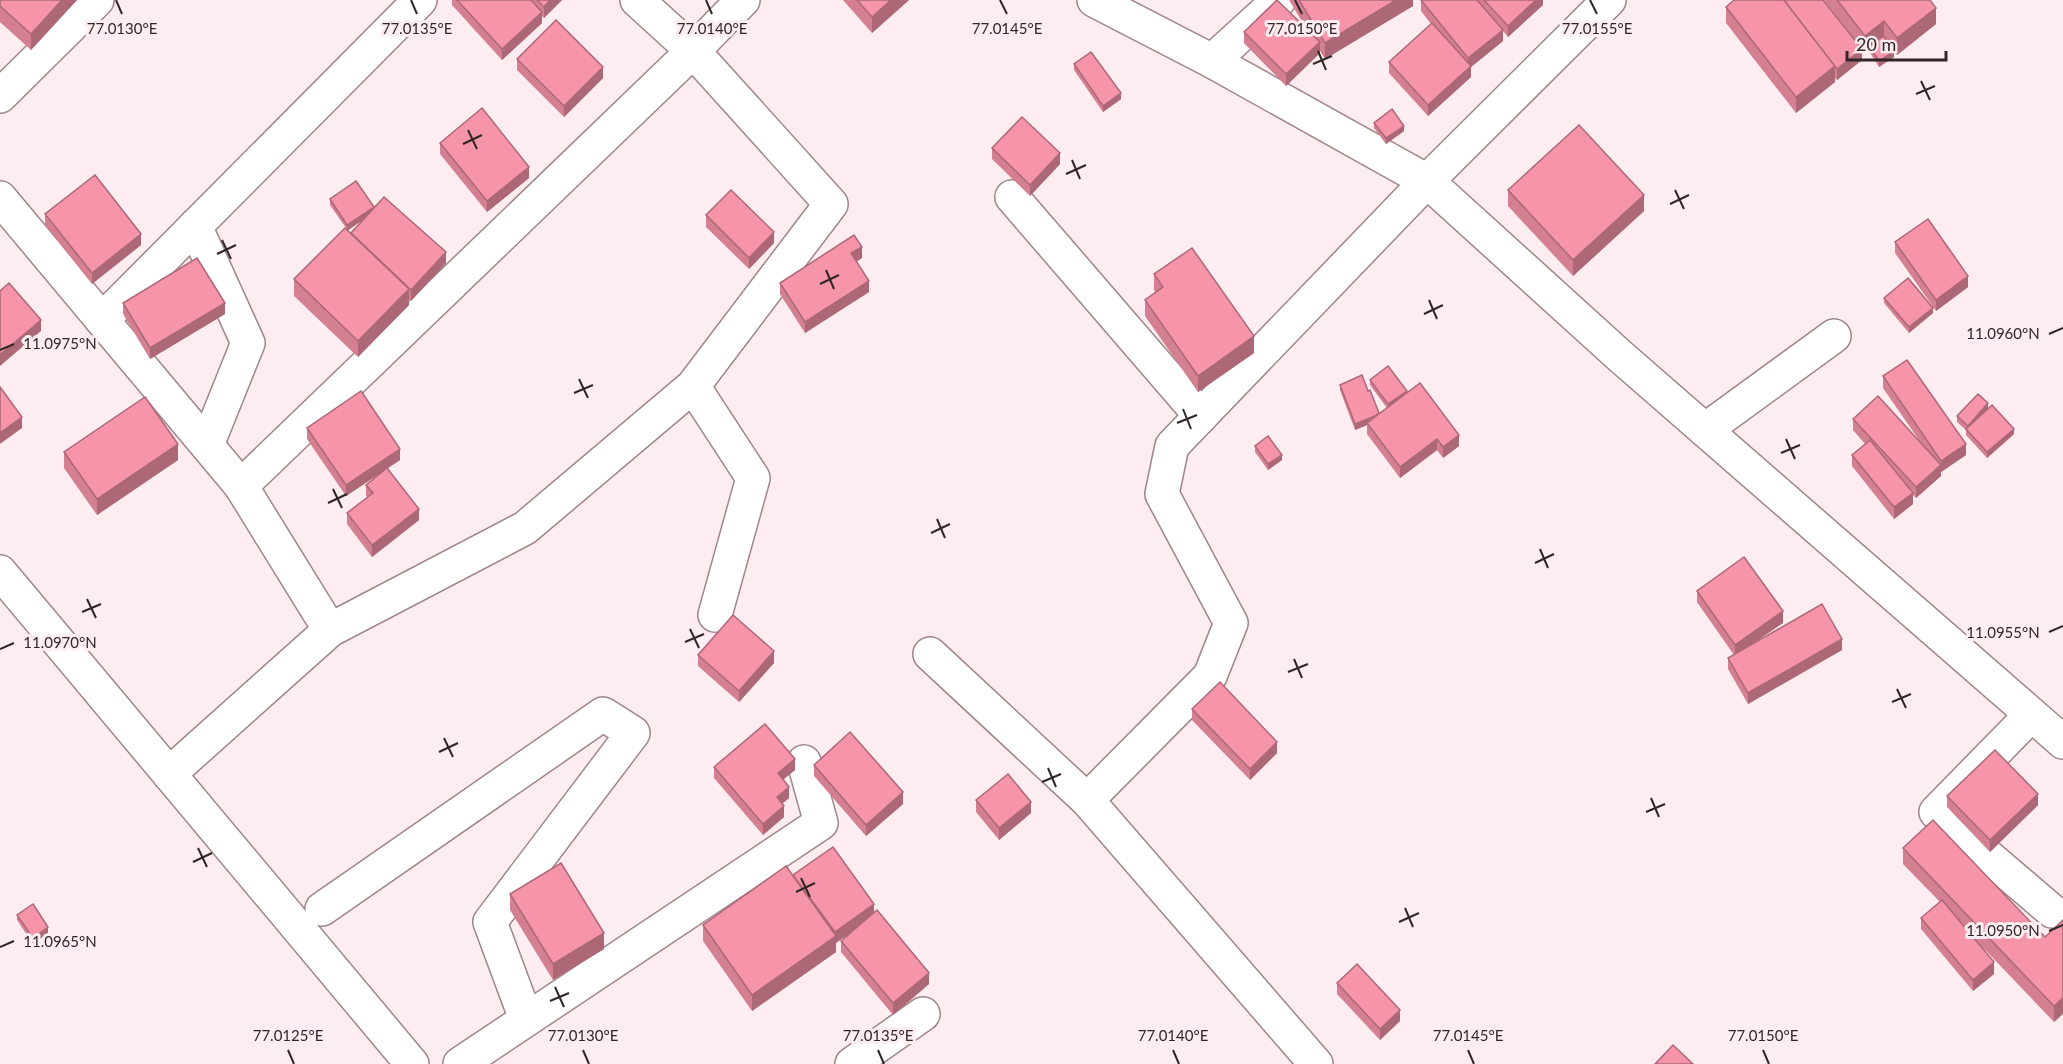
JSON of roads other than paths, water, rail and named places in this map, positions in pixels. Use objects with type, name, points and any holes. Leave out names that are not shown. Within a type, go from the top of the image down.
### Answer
[{"type":"street","points":[[0,96],[97,0]]},
{"type":"street","points":[[102,320],[420,0]]},
{"type":"street","points":[[169,774],[330,630],[525,528],[693,386],[831,204],[693,51],[637,0]]},
{"type":"street","points":[[241,486],[693,51],[743,0]]},
{"type":"street","points":[[1094,0],[1212,61],[1427,181],[1620,356],[2063,742]]},
{"type":"street","points":[[1212,61],[1279,0]]},
{"type":"street","points":[[1087,801],[1210,676],[1231,623],[1162,495],[1172,446],[1427,181],[1609,0]]},
{"type":"street","points":[[1012,197],[1201,416]]},
{"type":"street","points":[[0,198],[241,486],[330,630]]},
{"type":"street","points":[[195,226],[248,343],[207,446]]},
{"type":"street","points":[[1705,430],[1834,336]]},
{"type":"street","points":[[693,386],[753,478],[715,615]]},
{"type":"street","points":[[0,572],[412,1064]]},
{"type":"street","points":[[930,654],[1087,801],[1316,1064]]},
{"type":"street","points":[[322,909],[603,714],[633,733],[490,922],[526,1019]]},
{"type":"street","points":[[2031,715],[1936,812],[2052,911]]},
{"type":"street","points":[[460,1064],[821,823],[804,762]]},
{"type":"street","points":[[852,1064],[923,1014]]}]
